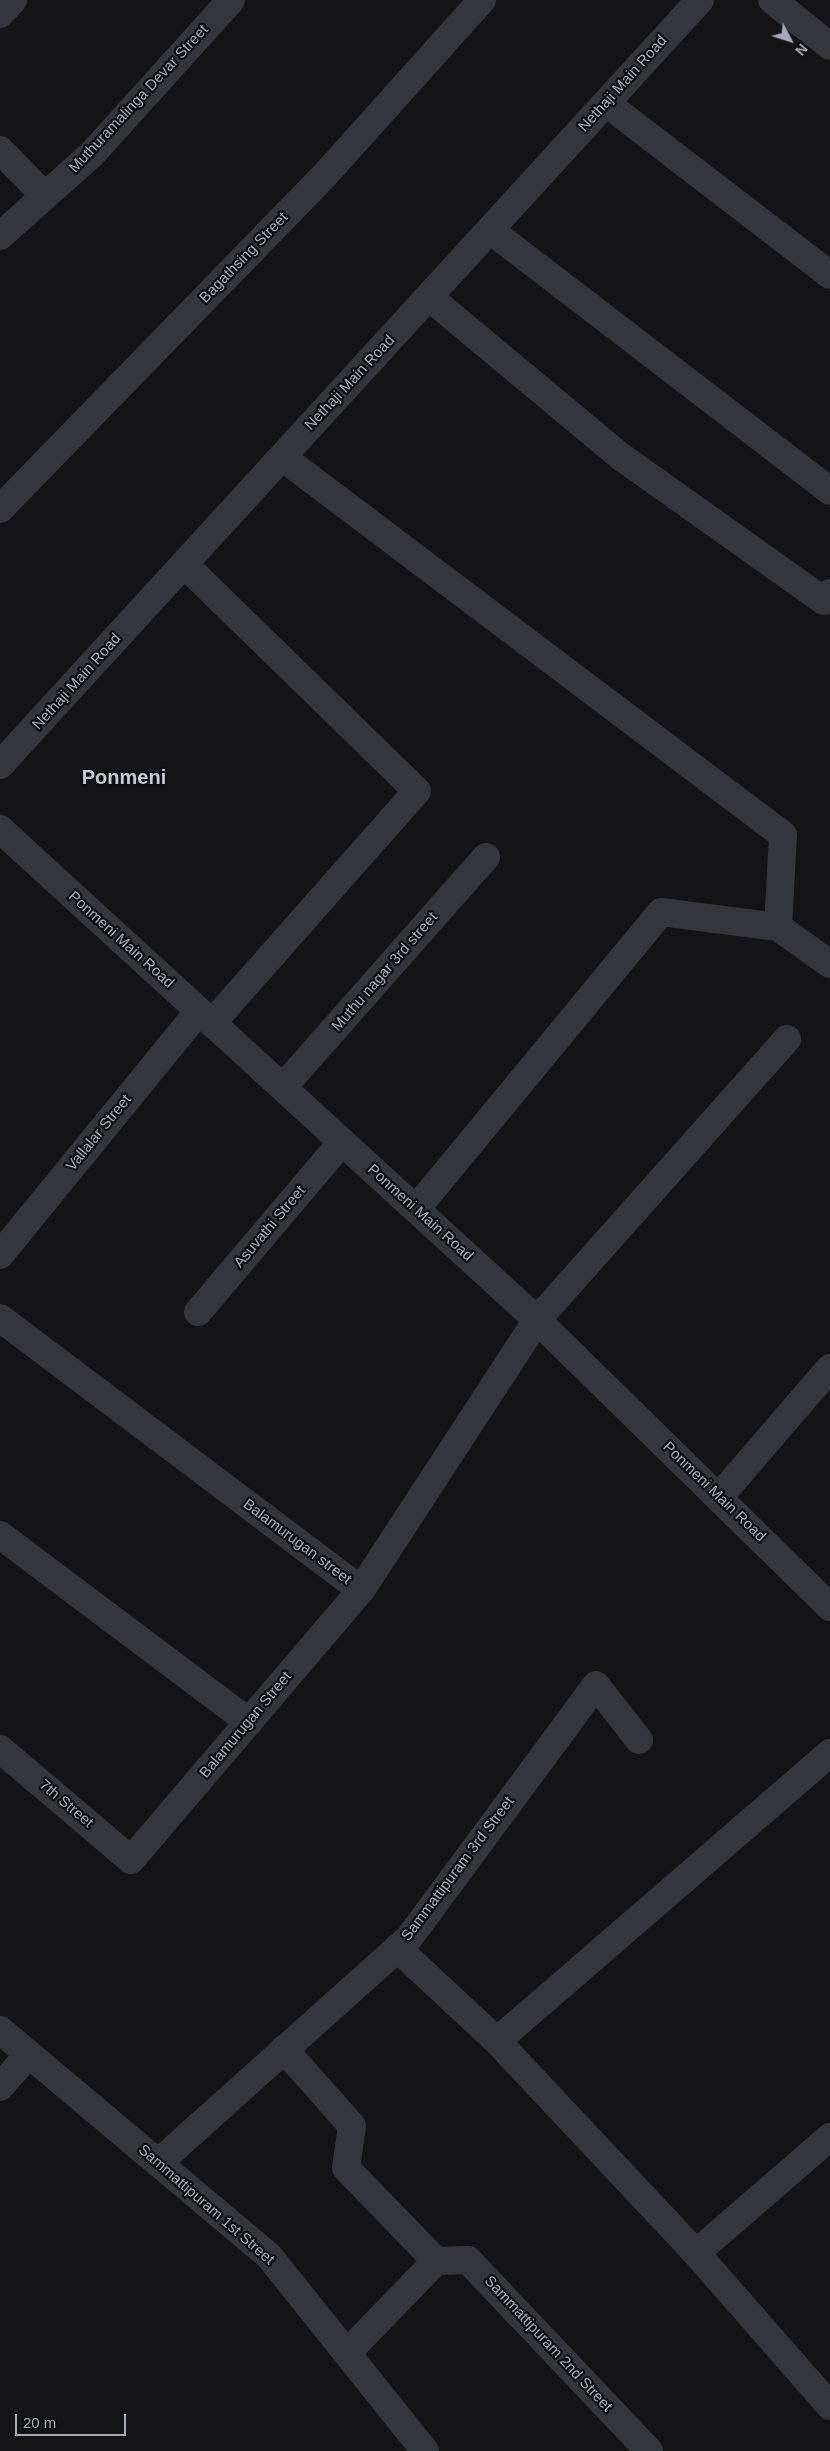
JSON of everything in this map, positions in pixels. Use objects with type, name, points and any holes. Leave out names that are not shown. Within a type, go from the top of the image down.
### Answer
[{"type":"street","points":[[0,14],[13,0]]},
{"type":"street","name":"Muthuramalinga Devar Street","points":[[0,236],[92,154],[231,0]]},
{"type":"street","name":"Bagathsing Street","points":[[0,509],[325,175],[482,0]]},
{"type":"street","name":"Nethaji Main Road","points":[[0,765],[700,0]]},
{"type":"street","points":[[772,0],[830,46]]},
{"type":"street","points":[[606,103],[830,275]]},
{"type":"street","points":[[0,150],[45,196]]},
{"type":"street","points":[[490,230],[830,492]]},
{"type":"street","points":[[429,297],[620,456],[824,602],[830,593]]},
{"type":"street","points":[[282,457],[783,835],[778,927]]},
{"type":"street","name":"Vallalar Street","points":[[0,1255],[205,1017],[417,791],[184,564]]},
{"type":"street","name":"Ponmeni Main Road","points":[[0,829],[537,1320],[830,1607]]},
{"type":"street","name":"Muthu nagar 3rd street","points":[[283,1088],[486,858]]},
{"type":"street","points":[[416,1209],[660,912],[778,927],[830,964]]},
{"type":"street","name":"Balamurugan street","points":[[0,1318],[361,1590],[537,1320],[787,1039]]},
{"type":"street","name":"Asuvathi Street","points":[[198,1312],[342,1142]]},
{"type":"street","points":[[719,1497],[830,1368]]},
{"type":"street","points":[[0,1534],[248,1722]]},
{"type":"street","name":"Balamurugan Street","points":[[131,1860],[361,1590]]},
{"type":"street","name":"Sammattipuram 3rd Street","points":[[158,2163],[409,1938],[596,1684],[639,1740]]},
{"type":"street","name":"7th Street","points":[[0,1749],[131,1860]]},
{"type":"street","points":[[497,2041],[830,1753]]},
{"type":"street","points":[[397,1948],[497,2041],[696,2253],[830,2406]]},
{"type":"street","name":"Sammattipuram 1st Street","points":[[0,2030],[269,2256],[425,2451]]},
{"type":"street","points":[[284,2049],[352,2126],[346,2168],[436,2261],[347,2353]]},
{"type":"street","points":[[0,2087],[29,2054]]},
{"type":"street","points":[[696,2253],[830,2137]]},
{"type":"street","name":"Sammattipuram 2nd Street","points":[[436,2261],[468,2260],[649,2451]]},
{"type":"district","name":"Ponmeni","points":[[124,778]]}]
